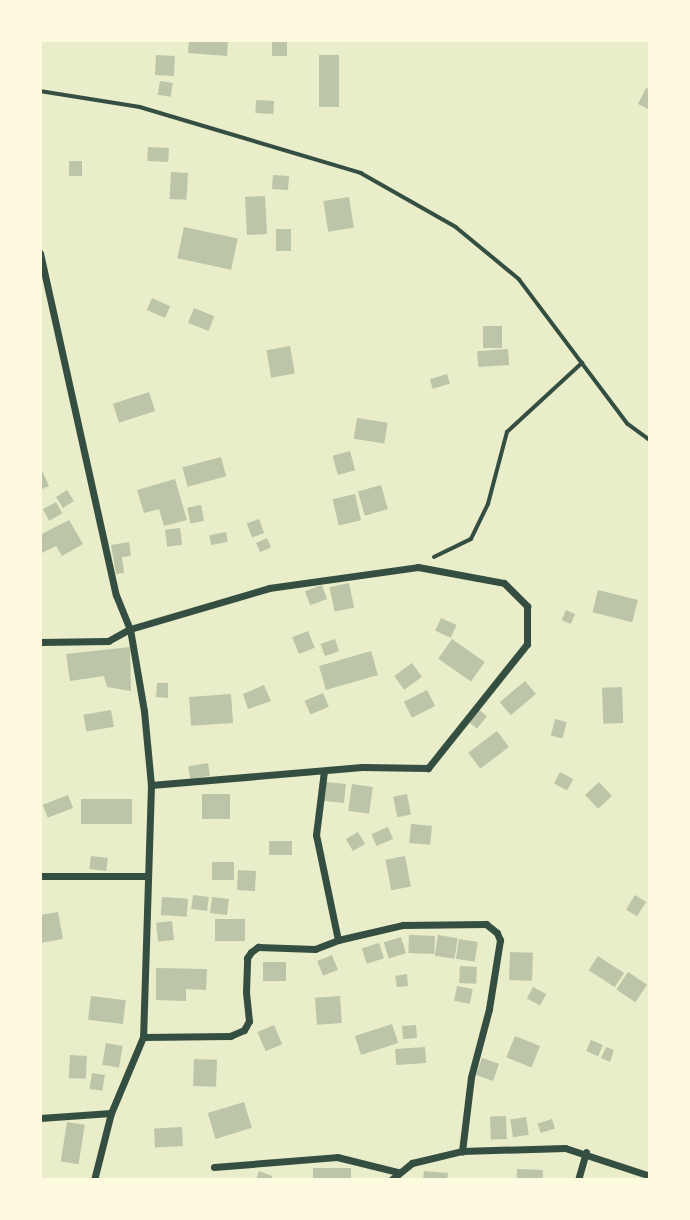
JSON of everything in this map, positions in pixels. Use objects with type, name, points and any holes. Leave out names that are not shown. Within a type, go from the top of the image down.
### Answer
[{"type":"street","points":[[40,253],[116,595],[130,629],[144,711],[151,785],[146,876],[143,1037],[111,1113],[94,1180]]},
{"type":"street","points":[[40,642],[107,641],[130,629],[269,588],[418,567],[504,583],[527,607],[527,644],[428,768],[362,767],[151,785]]},
{"type":"street","points":[[324,771],[316,835],[338,940]]},
{"type":"street","points":[[40,876],[146,876]]},
{"type":"street","points":[[143,1037],[230,1036],[244,1030],[249,1021],[247,958],[258,947],[315,948],[403,925],[485,924],[497,933],[499,940],[489,1009],[471,1077],[462,1151]]},
{"type":"street","points":[[40,1118],[111,1113]]},
{"type":"street","points":[[391,1180],[412,1163],[462,1151],[565,1148],[586,1152],[650,1176]]},
{"type":"street","points":[[578,1180],[586,1152]]},
{"type":"street","points":[[214,1167],[337,1157],[398,1172]]},
{"type":"path","points":[[40,91],[140,107],[361,173],[456,227],[488,250],[519,279],[628,424],[650,440]]},
{"type":"path","points":[[418,567],[471,539],[488,503],[507,432],[582,363]]},
{"type":"building","points":[[189,40],[228,40],[227,56],[188,53]]},
{"type":"building","points":[[272,40],[287,40],[287,56],[272,56]]},
{"type":"building","points":[[156,55],[175,56],[174,76],[155,75]]},
{"type":"building","points":[[319,55],[339,55],[339,107],[319,107]]},
{"type":"building","points":[[160,81],[173,83],[171,97],[158,95]]},
{"type":"building","points":[[646,88],[650,90],[650,110],[638,104]]},
{"type":"building","points":[[256,100],[274,101],[273,114],[255,113]]},
{"type":"building","points":[[148,147],[169,148],[168,162],[147,161]]},
{"type":"building","points":[[69,161],[82,161],[82,176],[69,176]]},
{"type":"building","points":[[171,172],[188,173],[187,200],[170,199]]},
{"type":"building","points":[[273,175],[289,176],[288,190],[272,189]]},
{"type":"building","points":[[265,196],[267,234],[247,235],[245,197]]},
{"type":"building","points":[[349,197],[354,228],[328,232],[323,201]]},
{"type":"building","points":[[184,227],[238,238],[231,270],[177,258]]},
{"type":"building","points":[[276,229],[291,229],[291,251],[276,251]]},
{"type":"building","points":[[152,298],[170,306],[165,318],[147,310]]},
{"type":"building","points":[[194,308],[214,316],[208,331],[188,323]]},
{"type":"building","points":[[483,326],[502,326],[502,348],[483,348]]},
{"type":"building","points":[[290,346],[295,374],[271,378],[266,350]]},
{"type":"building","points":[[508,349],[509,365],[478,367],[477,351]]},
{"type":"building","points":[[447,374],[450,384],[433,389],[430,379]]},
{"type":"building","points":[[149,392],[155,411],[119,423],[113,404]]},
{"type":"building","points":[[357,418],[388,423],[384,444],[354,439]]},
{"type":"building","points":[[350,451],[355,470],[338,475],[333,456]]},
{"type":"building","points":[[221,457],[226,476],[188,487],[182,467]]},
{"type":"building","points":[[40,466],[49,486],[40,490]]},
{"type":"building","points":[[175,479],[187,520],[164,526],[159,509],[144,513],[137,490]]},
{"type":"building","points":[[381,485],[388,509],[365,516],[358,492]]},
{"type":"building","points":[[67,490],[74,501],[63,508],[56,497]]},
{"type":"building","points":[[355,494],[361,520],[339,525],[333,499]]},
{"type":"building","points":[[56,502],[62,513],[49,521],[43,509]]},
{"type":"building","points":[[201,505],[204,521],[190,523],[187,508]]},
{"type":"building","points":[[259,519],[264,533],[252,538],[247,523]]},
{"type":"building","points":[[69,520],[83,544],[62,556],[56,546],[40,554],[40,535]]},
{"type":"building","points":[[180,528],[182,545],[167,547],[165,530]]},
{"type":"building","points":[[226,532],[228,542],[211,545],[209,535]]},
{"type":"building","points":[[267,538],[271,547],[260,552],[256,543]]},
{"type":"building","points":[[129,542],[131,556],[122,557],[124,573],[116,574],[111,545]]},
{"type":"building","points":[[349,583],[354,607],[335,612],[329,587]]},
{"type":"building","points":[[322,585],[327,599],[310,605],[305,591]]},
{"type":"building","points":[[598,590],[638,600],[632,622],[592,612]]},
{"type":"building","points":[[566,610],[575,614],[571,624],[562,620]]},
{"type":"building","points":[[441,618],[457,625],[451,638],[435,631]]},
{"type":"building","points":[[308,631],[315,648],[299,654],[292,637]]},
{"type":"building","points":[[335,639],[339,651],[325,656],[321,644]]},
{"type":"building","points":[[452,639],[485,662],[471,682],[438,659]]},
{"type":"building","points":[[130,647],[131,691],[107,687],[104,676],[70,681],[66,654]]},
{"type":"building","points":[[371,651],[378,675],[326,690],[319,666]]},
{"type":"building","points":[[412,663],[422,677],[404,690],[394,676]]},
{"type":"building","points":[[525,681],[536,694],[511,715],[500,702]]},
{"type":"building","points":[[157,683],[168,683],[168,698],[156,697]]},
{"type":"building","points":[[264,685],[271,701],[248,709],[243,694]]},
{"type":"building","points":[[622,687],[623,723],[603,724],[602,688]]},
{"type":"building","points":[[427,690],[435,706],[412,718],[404,702]]},
{"type":"building","points":[[323,693],[329,707],[310,715],[305,701]]},
{"type":"building","points":[[231,694],[233,723],[191,726],[189,697]]},
{"type":"building","points":[[477,708],[487,716],[477,729],[467,720]]},
{"type":"building","points":[[111,710],[114,727],[86,732],[83,715]]},
{"type":"building","points":[[555,719],[567,722],[563,738],[551,735]]},
{"type":"building","points":[[497,731],[509,747],[480,769],[468,753]]},
{"type":"building","points":[[208,763],[210,776],[190,779],[188,766]]},
{"type":"building","points":[[560,772],[573,779],[567,791],[554,783]]},
{"type":"building","points":[[326,782],[346,784],[344,803],[324,801]]},
{"type":"building","points":[[599,782],[612,796],[598,809],[585,795]]},
{"type":"building","points":[[352,784],[373,787],[369,814],[348,811]]},
{"type":"building","points":[[202,794],[230,794],[230,819],[202,819]]},
{"type":"building","points":[[407,794],[411,815],[397,817],[393,797]]},
{"type":"building","points":[[68,795],[73,808],[48,818],[43,805]]},
{"type":"building","points":[[81,799],[132,799],[132,824],[81,824]]},
{"type":"building","points":[[411,824],[432,826],[430,845],[409,843]]},
{"type":"building","points":[[388,827],[393,839],[377,846],[371,834]]},
{"type":"building","points":[[358,832],[365,844],[353,851],[346,839]]},
{"type":"building","points":[[269,841],[292,841],[292,855],[269,855]]},
{"type":"building","points":[[91,856],[108,858],[106,871],[89,869]]},
{"type":"building","points":[[405,856],[411,886],[391,890],[385,860]]},
{"type":"building","points":[[212,862],[234,862],[234,880],[212,880]]},
{"type":"building","points":[[238,870],[256,871],[255,891],[237,890]]},
{"type":"building","points":[[193,895],[209,897],[207,911],[191,909]]},
{"type":"building","points":[[635,895],[646,902],[637,916],[626,909]]},
{"type":"building","points":[[162,897],[188,899],[187,917],[161,915]]},
{"type":"building","points":[[212,897],[229,899],[227,915],[210,913]]},
{"type":"building","points":[[58,912],[63,939],[40,943],[40,915]]},
{"type":"building","points":[[215,919],[245,919],[245,941],[215,941]]},
{"type":"building","points":[[172,921],[174,940],[158,942],[156,923]]},
{"type":"building","points":[[409,935],[435,936],[434,954],[408,953]]},
{"type":"building","points":[[438,935],[458,938],[454,959],[435,956]]},
{"type":"building","points":[[401,937],[406,953],[389,959],[384,942]]},
{"type":"building","points":[[459,939],[478,942],[475,962],[456,959]]},
{"type":"building","points":[[379,943],[384,958],[367,964],[362,949]]},
{"type":"building","points":[[510,952],[533,953],[532,981],[509,980]]},
{"type":"building","points":[[332,955],[338,970],[323,976],[317,961]]},
{"type":"building","points":[[598,956],[624,973],[615,987],[589,970]]},
{"type":"building","points":[[263,962],[286,962],[286,981],[263,981]]},
{"type":"building","points":[[460,966],[477,967],[476,984],[459,983]]},
{"type":"building","points":[[156,968],[207,969],[206,990],[186,989],[186,1001],[156,1000]]},
{"type":"building","points":[[628,972],[647,985],[635,1002],[616,989]]},
{"type":"building","points":[[407,974],[408,986],[397,987],[395,976]]},
{"type":"building","points":[[457,986],[473,989],[470,1004],[454,1001]]},
{"type":"building","points":[[533,987],[546,994],[540,1006],[527,998]]},
{"type":"building","points":[[91,996],[126,1000],[123,1024],[88,1020]]},
{"type":"building","points":[[340,996],[342,1023],[317,1025],[315,998]]},
{"type":"building","points":[[392,1024],[398,1043],[361,1055],[355,1036]]},
{"type":"building","points":[[274,1025],[282,1044],[266,1051],[257,1032]]},
{"type":"building","points":[[416,1025],[417,1038],[403,1039],[402,1026]]},
{"type":"building","points":[[515,1036],[540,1046],[531,1067],[506,1057]]},
{"type":"building","points":[[591,1040],[603,1045],[598,1056],[586,1051]]},
{"type":"building","points":[[106,1043],[123,1046],[119,1068],[102,1065]]},
{"type":"building","points":[[425,1047],[426,1063],[396,1065],[395,1049]]},
{"type":"building","points":[[606,1047],[614,1050],[610,1062],[601,1058]]},
{"type":"building","points":[[70,1055],[87,1056],[86,1079],[69,1078]]},
{"type":"building","points":[[482,1058],[499,1064],[493,1081],[476,1075]]},
{"type":"building","points":[[194,1059],[217,1060],[216,1087],[193,1086]]},
{"type":"building","points":[[92,1073],[105,1075],[102,1091],[89,1089]]},
{"type":"building","points":[[244,1102],[252,1128],[216,1139],[208,1113]]},
{"type":"building","points":[[506,1116],[507,1139],[491,1140],[490,1117]]},
{"type":"building","points":[[526,1117],[529,1135],[513,1137],[510,1120]]},
{"type":"building","points":[[552,1119],[555,1129],[541,1133],[538,1123]]},
{"type":"building","points":[[67,1122],[85,1125],[79,1164],[61,1162]]},
{"type":"building","points":[[182,1127],[183,1146],[155,1147],[154,1128]]},
{"type":"building","points":[[313,1168],[351,1168],[351,1180],[313,1180]]},
{"type":"building","points":[[517,1169],[543,1170],[543,1180],[517,1180]]},
{"type":"building","points":[[259,1171],[272,1176],[271,1180],[256,1180]]},
{"type":"building","points":[[424,1171],[448,1173],[447,1180],[423,1180]]}]
